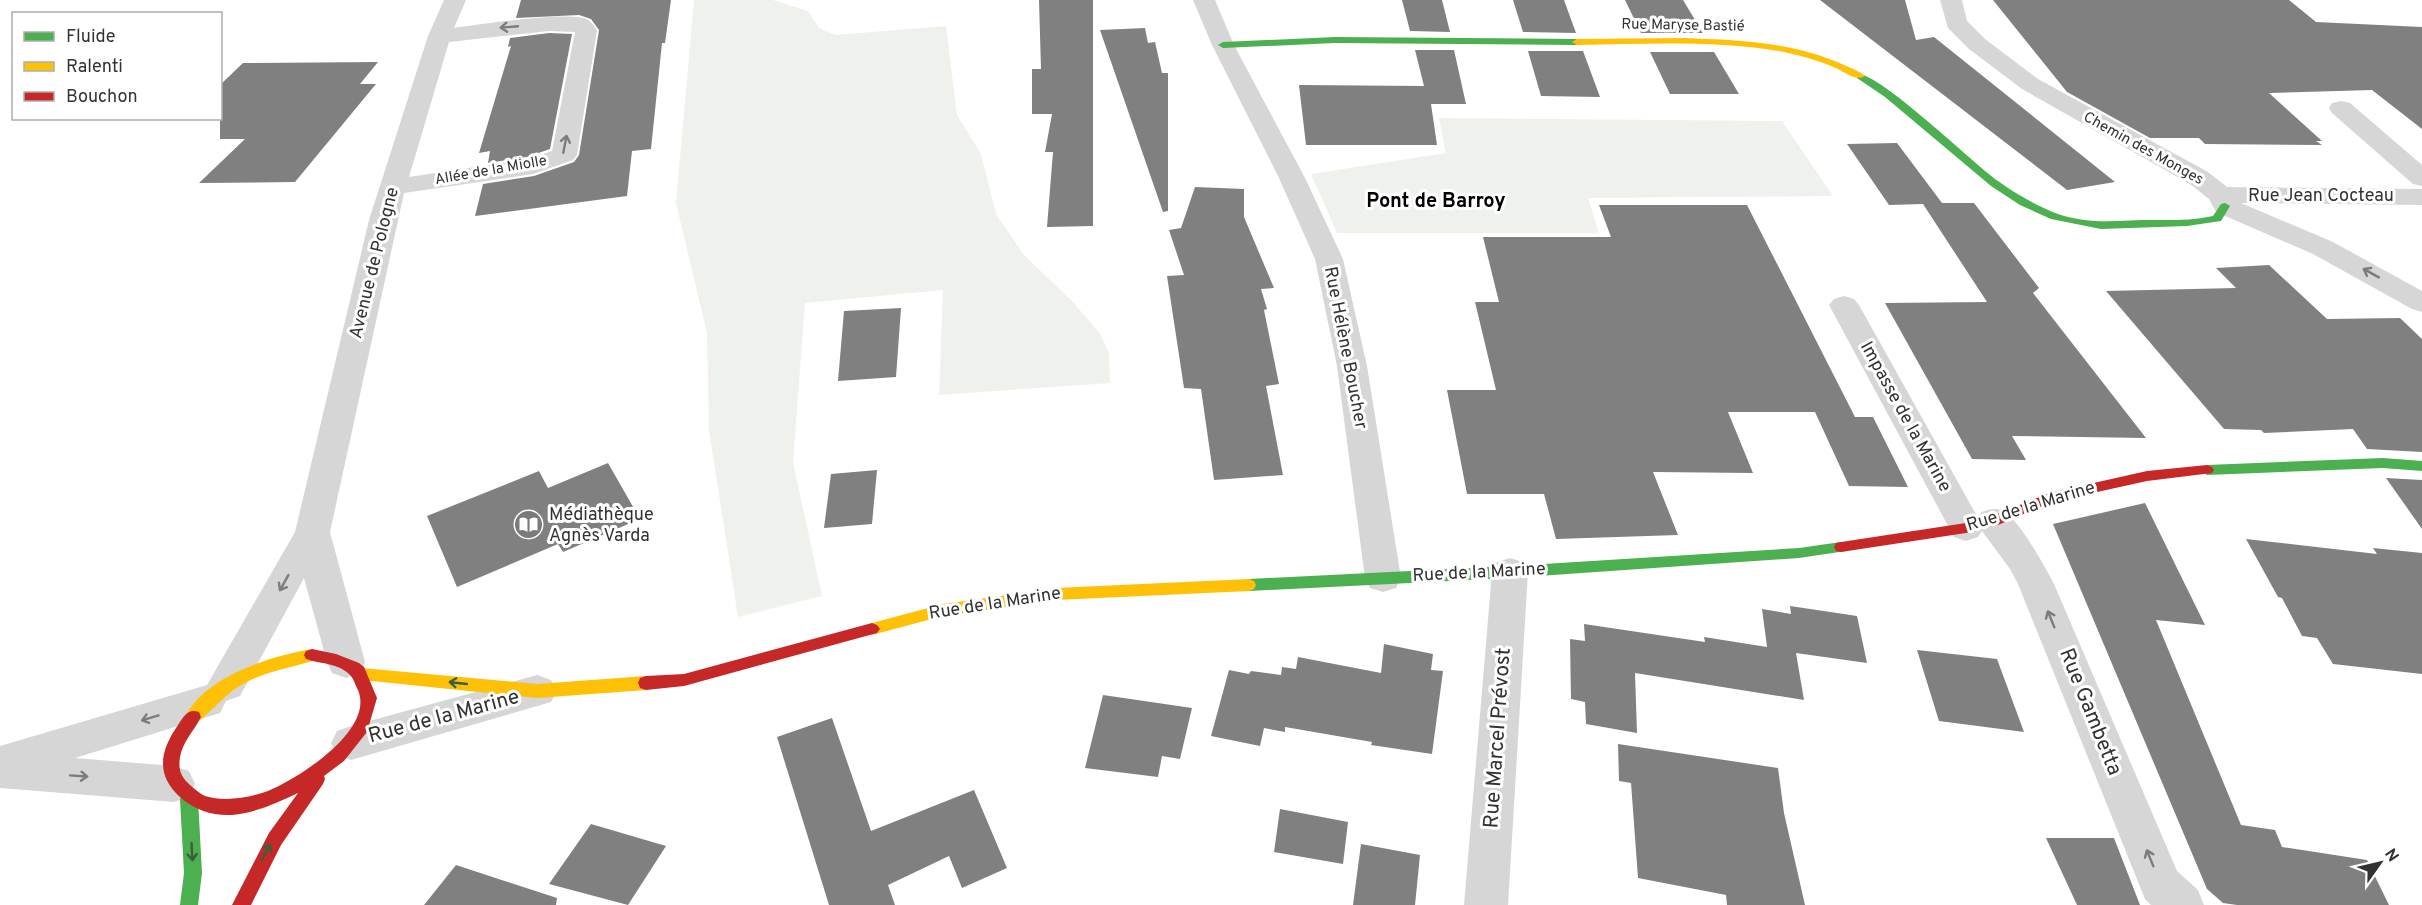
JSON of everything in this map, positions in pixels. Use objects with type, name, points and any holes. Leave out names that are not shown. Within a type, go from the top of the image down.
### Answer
[{"type":"street","name":"Avenue de Pologne","points":[[216,693],[312,532],[383,220],[439,36],[455,0]]},
{"type":"street","name":"Rue Hélène Boucher","points":[[1204,0],[1223,45],[1292,178],[1329,259],[1352,366],[1383,578]]},
{"type":"street","name":"Chemin des Monges","points":[[1951,0],[1956,23],[1977,44],[2030,84],[2199,178],[2223,201],[2323,248],[2422,303]]},
{"type":"street","name":"Allée de la Miolle","points":[[393,187],[533,166],[564,155],[586,31],[579,24],[549,24],[439,36]]},
{"type":"street","name":"Rue Maryse Bastié","points":[[1223,45],[1335,40],[1713,41],[1762,45],[1826,62],[1868,80],[1998,188],[2026,206],[2059,219],[2089,225],[2198,224],[2217,219],[2223,201]]},
{"type":"street","name":"Rue Jean Cocteau","points":[[2341,108],[2422,178]]},
{"type":"street","name":"Rue Jean Cocteau","points":[[2223,201],[2422,197]]},
{"type":"street","name":"Impasse de la Marine","points":[[1844,305],[1979,525]]},
{"type":"street","name":"Rue de la Marine","points":[[351,742],[537,691],[684,680],[764,660],[902,620],[1007,598],[1510,572],[1799,553],[1854,547],[1979,525],[2049,498],[2147,476],[2275,466],[2383,463],[2422,466]]},
{"type":"street","name":"Rue Gambetta","points":[[1979,525],[2024,561],[2036,584],[2161,885],[2182,905]]},
{"type":"street","name":"Avenue de Pologne","points":[[312,532],[324,585],[354,668]]},
{"type":"street","name":"Rue Marcel Prévost","points":[[1486,905],[1510,572]]},
{"type":"street","points":[[0,764],[216,693],[248,673],[291,658],[312,655],[354,668],[370,693],[367,717],[351,742],[323,770],[278,831],[252,877],[241,905]]},
{"type":"street","name":"Rue de la Marine","points":[[354,668],[537,691]]},
{"type":"street","points":[[189,905],[193,873],[181,791],[171,758],[182,729],[216,693]]},
{"type":"street","points":[[0,770],[181,791],[216,807],[251,804],[288,791],[323,770]]},
{"type":"shaded area","points":[[694,0],[773,0],[808,11],[819,28],[836,35],[946,26],[957,115],[981,154],[996,214],[1024,255],[1073,302],[1101,335],[1109,353],[1110,383],[939,395],[943,290],[805,303],[793,462],[822,596],[738,617],[709,430],[707,333],[676,203]]},
{"type":"shaded area","points":[[1439,118],[1782,121],[1833,196],[1588,198],[1599,233],[1337,233],[1311,174],[1446,153]]},
{"type":"building","points":[[521,0],[671,0],[665,43],[662,43],[651,149],[632,151],[627,196],[475,216],[483,184],[534,176],[574,162],[579,155],[599,30],[591,19],[579,15],[516,18]]},
{"type":"building","points":[[1039,0],[1093,0],[1093,226],[1047,227],[1053,152],[1045,152],[1052,114],[1032,114],[1032,69],[1041,69]]},
{"type":"building","points":[[1402,0],[1442,0],[1450,32],[1410,31]]},
{"type":"building","points":[[1513,0],[1564,0],[1576,33],[1523,32]]},
{"type":"building","points":[[1625,0],[1683,0],[1703,33],[1641,33]]},
{"type":"building","points":[[1820,0],[1905,0],[1916,40],[1934,37],[2115,182],[2067,190]]},
{"type":"building","points":[[1993,0],[2289,0],[2316,22],[2422,27],[2422,129],[2372,90],[2269,93],[2322,141],[2316,141],[2322,145],[2205,144],[2199,138],[2150,138],[2067,92]]},
{"type":"building","points":[[1145,28],[1148,43],[1155,42],[1162,73],[1168,73],[1168,211],[1163,212],[1100,30]]},
{"type":"building","points":[[549,33],[572,34],[550,149],[527,157],[488,163],[490,151],[479,153],[511,46],[508,47],[510,38]]},
{"type":"building","points":[[1415,50],[1454,50],[1466,104],[1431,104],[1437,145],[1306,145],[1299,85],[1424,86]]},
{"type":"building","points":[[1528,51],[1583,51],[1600,97],[1541,96]]},
{"type":"building","points":[[1650,52],[1714,52],[1739,94],[1670,94]]},
{"type":"building","points":[[378,62],[360,84],[376,84],[295,182],[199,183],[245,139],[220,139],[222,83],[243,63]]},
{"type":"building","points":[[1897,143],[1942,203],[1974,203],[2039,288],[2033,293],[2146,438],[2012,436],[2026,460],[1972,459],[1885,303],[1987,302],[1923,204],[1889,205],[1847,144]]},
{"type":"building","points":[[1195,187],[1244,189],[1244,217],[1274,288],[1261,289],[1267,309],[1264,310],[1279,384],[1266,386],[1283,475],[1214,480],[1201,389],[1184,388],[1167,276],[1184,275],[1169,230],[1181,228]]},
{"type":"building","points":[[1599,205],[1747,205],[1855,417],[1873,417],[1908,487],[1849,486],[1815,412],[1728,412],[1753,473],[1653,472],[1678,535],[1556,539],[1544,494],[1467,494],[1447,390],[1496,390],[1475,302],[1499,302],[1483,237],[1611,237]]},
{"type":"building","points":[[2269,265],[2327,319],[2400,318],[2422,339],[2422,452],[2367,449],[2353,429],[2264,433],[2261,430],[2224,429],[2106,291],[2236,288],[2216,268]]},
{"type":"building","points":[[901,308],[896,377],[838,381],[844,311]]},
{"type":"building","name":"Médiathèque Agnès Varda","points":[[608,463],[640,519],[563,552],[558,544],[457,587],[427,516],[539,471],[548,488]]},
{"type":"building","points":[[877,470],[872,524],[824,528],[831,474]]},
{"type":"building","points":[[2386,478],[2422,480],[2422,529]]},
{"type":"building","points":[[2145,503],[2205,625],[2156,620],[2241,825],[2275,830],[2282,847],[2367,860],[2389,905],[2237,905],[2223,903],[2207,889],[2053,524]]},
{"type":"building","points":[[2246,539],[2377,554],[2373,548],[2422,553],[2422,674],[2333,664],[2317,638],[2302,636]]},
{"type":"building","points":[[1790,606],[1857,616],[1867,663],[1796,653],[1804,700],[1635,673],[1637,733],[1586,724],[1585,702],[1571,699],[1570,639],[1585,641],[1584,624],[1705,642],[1704,637],[1767,647],[1762,609],[1791,614]]},
{"type":"building","points":[[1384,644],[1433,654],[1431,670],[1443,671],[1432,754],[1371,745],[1372,742],[1285,727],[1285,732],[1264,728],[1260,746],[1211,736],[1229,670],[1249,674],[1251,671],[1281,675],[1282,667],[1296,669],[1298,657],[1381,673]]},
{"type":"building","points":[[1917,650],[1997,659],[2024,732],[1939,721]]},
{"type":"building","points":[[1103,695],[1192,708],[1180,759],[1162,756],[1158,777],[1085,768]]},
{"type":"building","points":[[832,718],[871,831],[974,790],[1007,868],[962,888],[949,856],[888,885],[895,905],[829,905],[777,737]]},
{"type":"building","points":[[1618,744],[1778,768],[1784,813],[1805,905],[1727,905],[1726,895],[1638,878],[1631,783],[1619,781]]},
{"type":"building","points":[[1280,809],[1348,822],[1343,864],[1274,852]]},
{"type":"building","points":[[591,824],[666,846],[628,905],[549,884]]},
{"type":"building","points":[[2046,838],[2114,838],[2140,905],[2077,905]]},
{"type":"building","points":[[1361,844],[1420,855],[1415,905],[1353,905]]},
{"type":"building","points":[[456,865],[557,898],[556,905],[424,905]]},
{"type":"traffic: fast","points":[[1223,45],[1335,40],[1577,42]]},
{"type":"traffic: fast","points":[[1860,76],[1889,95],[1995,184],[2024,202],[2055,216],[2096,226],[2187,223],[2217,219],[2225,206]]},
{"type":"traffic: fast","points":[[2207,470],[2383,463],[2422,466]]},
{"type":"traffic: fast","points":[[1249,585],[1510,572],[1799,553],[1841,547]]},
{"type":"traffic: fast","points":[[189,799],[193,873],[189,905]]},
{"type":"traffic: slow","points":[[1577,42],[1684,41],[1758,45],[1794,51],[1828,61],[1860,76]]},
{"type":"traffic: slow","points":[[872,629],[943,610],[1056,594],[1249,585]]},
{"type":"traffic: slow","points":[[193,717],[218,692],[246,674],[278,662],[312,655]]},
{"type":"traffic: slow","points":[[362,674],[537,691],[646,683]]},
{"type":"traffic: jam","points":[[1841,547],[1966,528],[1993,521],[2049,498],[2147,476],[2207,470]]},
{"type":"traffic: jam","points":[[646,683],[684,680],[872,629]]},
{"type":"traffic: jam","points":[[193,717],[174,748],[171,766],[176,783],[199,803],[231,807],[269,799],[306,780],[338,756],[361,727],[369,698],[358,672],[353,668],[336,660],[312,655]]},
{"type":"traffic: jam","points":[[241,905],[275,839],[317,779]]},
{"type":"place","name":"Médiathèque Agnès Varda","points":[[528,525]]},
{"type":"district","name":"Pont de Barroy","points":[[1436,202]]}]
